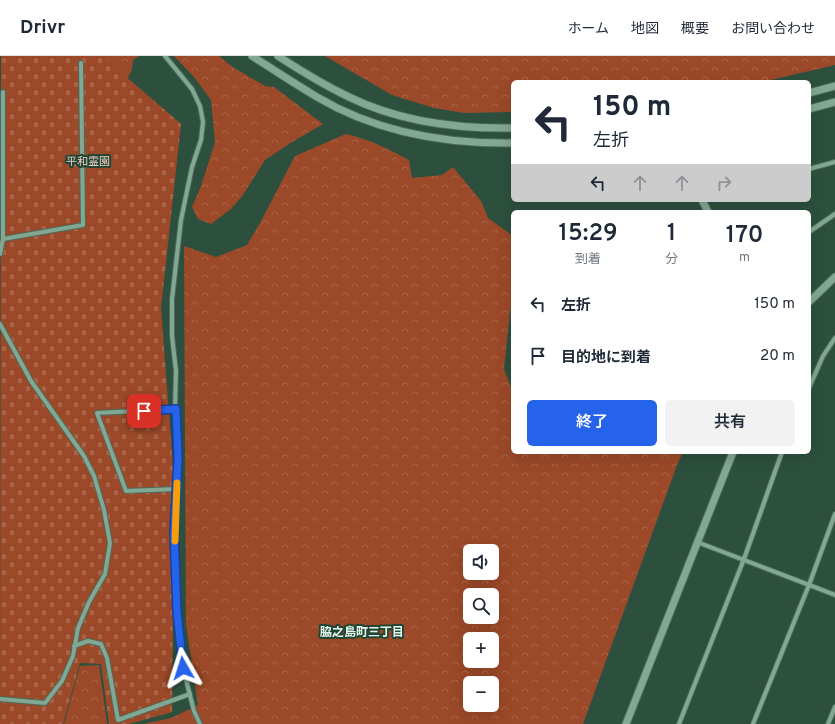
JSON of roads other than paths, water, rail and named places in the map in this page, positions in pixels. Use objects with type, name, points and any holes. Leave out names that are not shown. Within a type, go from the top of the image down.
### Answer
[{"type":"street","points":[[165,56],[192,90],[200,106],[202,122],[201,140],[192,167],[181,220],[172,299],[172,336],[176,372],[178,458],[174,534],[177,612],[183,668],[194,711],[200,724]]},
{"type":"street","points":[[252,56],[318,98],[390,129],[421,136],[456,141],[511,143]]},
{"type":"street","points":[[278,56],[316,80],[351,98],[388,113],[427,122],[484,128],[511,128]]},
{"type":"street","points":[[2,240],[83,225],[81,64]]},
{"type":"street","points":[[811,92],[835,86]]},
{"type":"street","points":[[0,254],[2,240],[3,92]]},
{"type":"street","points":[[811,108],[835,102]]},
{"type":"street","points":[[811,168],[835,162]]},
{"type":"street","points":[[811,231],[835,214]]},
{"type":"street","points":[[811,300],[835,277]]},
{"type":"street","points":[[0,324],[31,381],[84,456],[94,476],[104,510],[110,543],[105,574],[89,602],[78,628],[73,656],[62,681],[45,703],[0,699]]},
{"type":"street","points":[[811,383],[823,356],[835,338]]},
{"type":"street","points":[[176,409],[97,413],[126,491],[177,489]]},
{"type":"street","points":[[626,724],[732,454]]},
{"type":"street","points":[[679,724],[744,559],[781,454]]},
{"type":"street","points":[[753,724],[835,514]]},
{"type":"street","points":[[697,542],[835,595]]},
{"type":"street","points":[[74,646],[88,641],[101,644],[107,658],[118,720],[190,694]]},
{"type":"street","points":[[828,724],[835,707]]},
{"type":"district","name":"脇之島町三丁目","points":[[362,632]]},
{"type":"park label","name":"平和霊園","points":[[88,161]]}]
